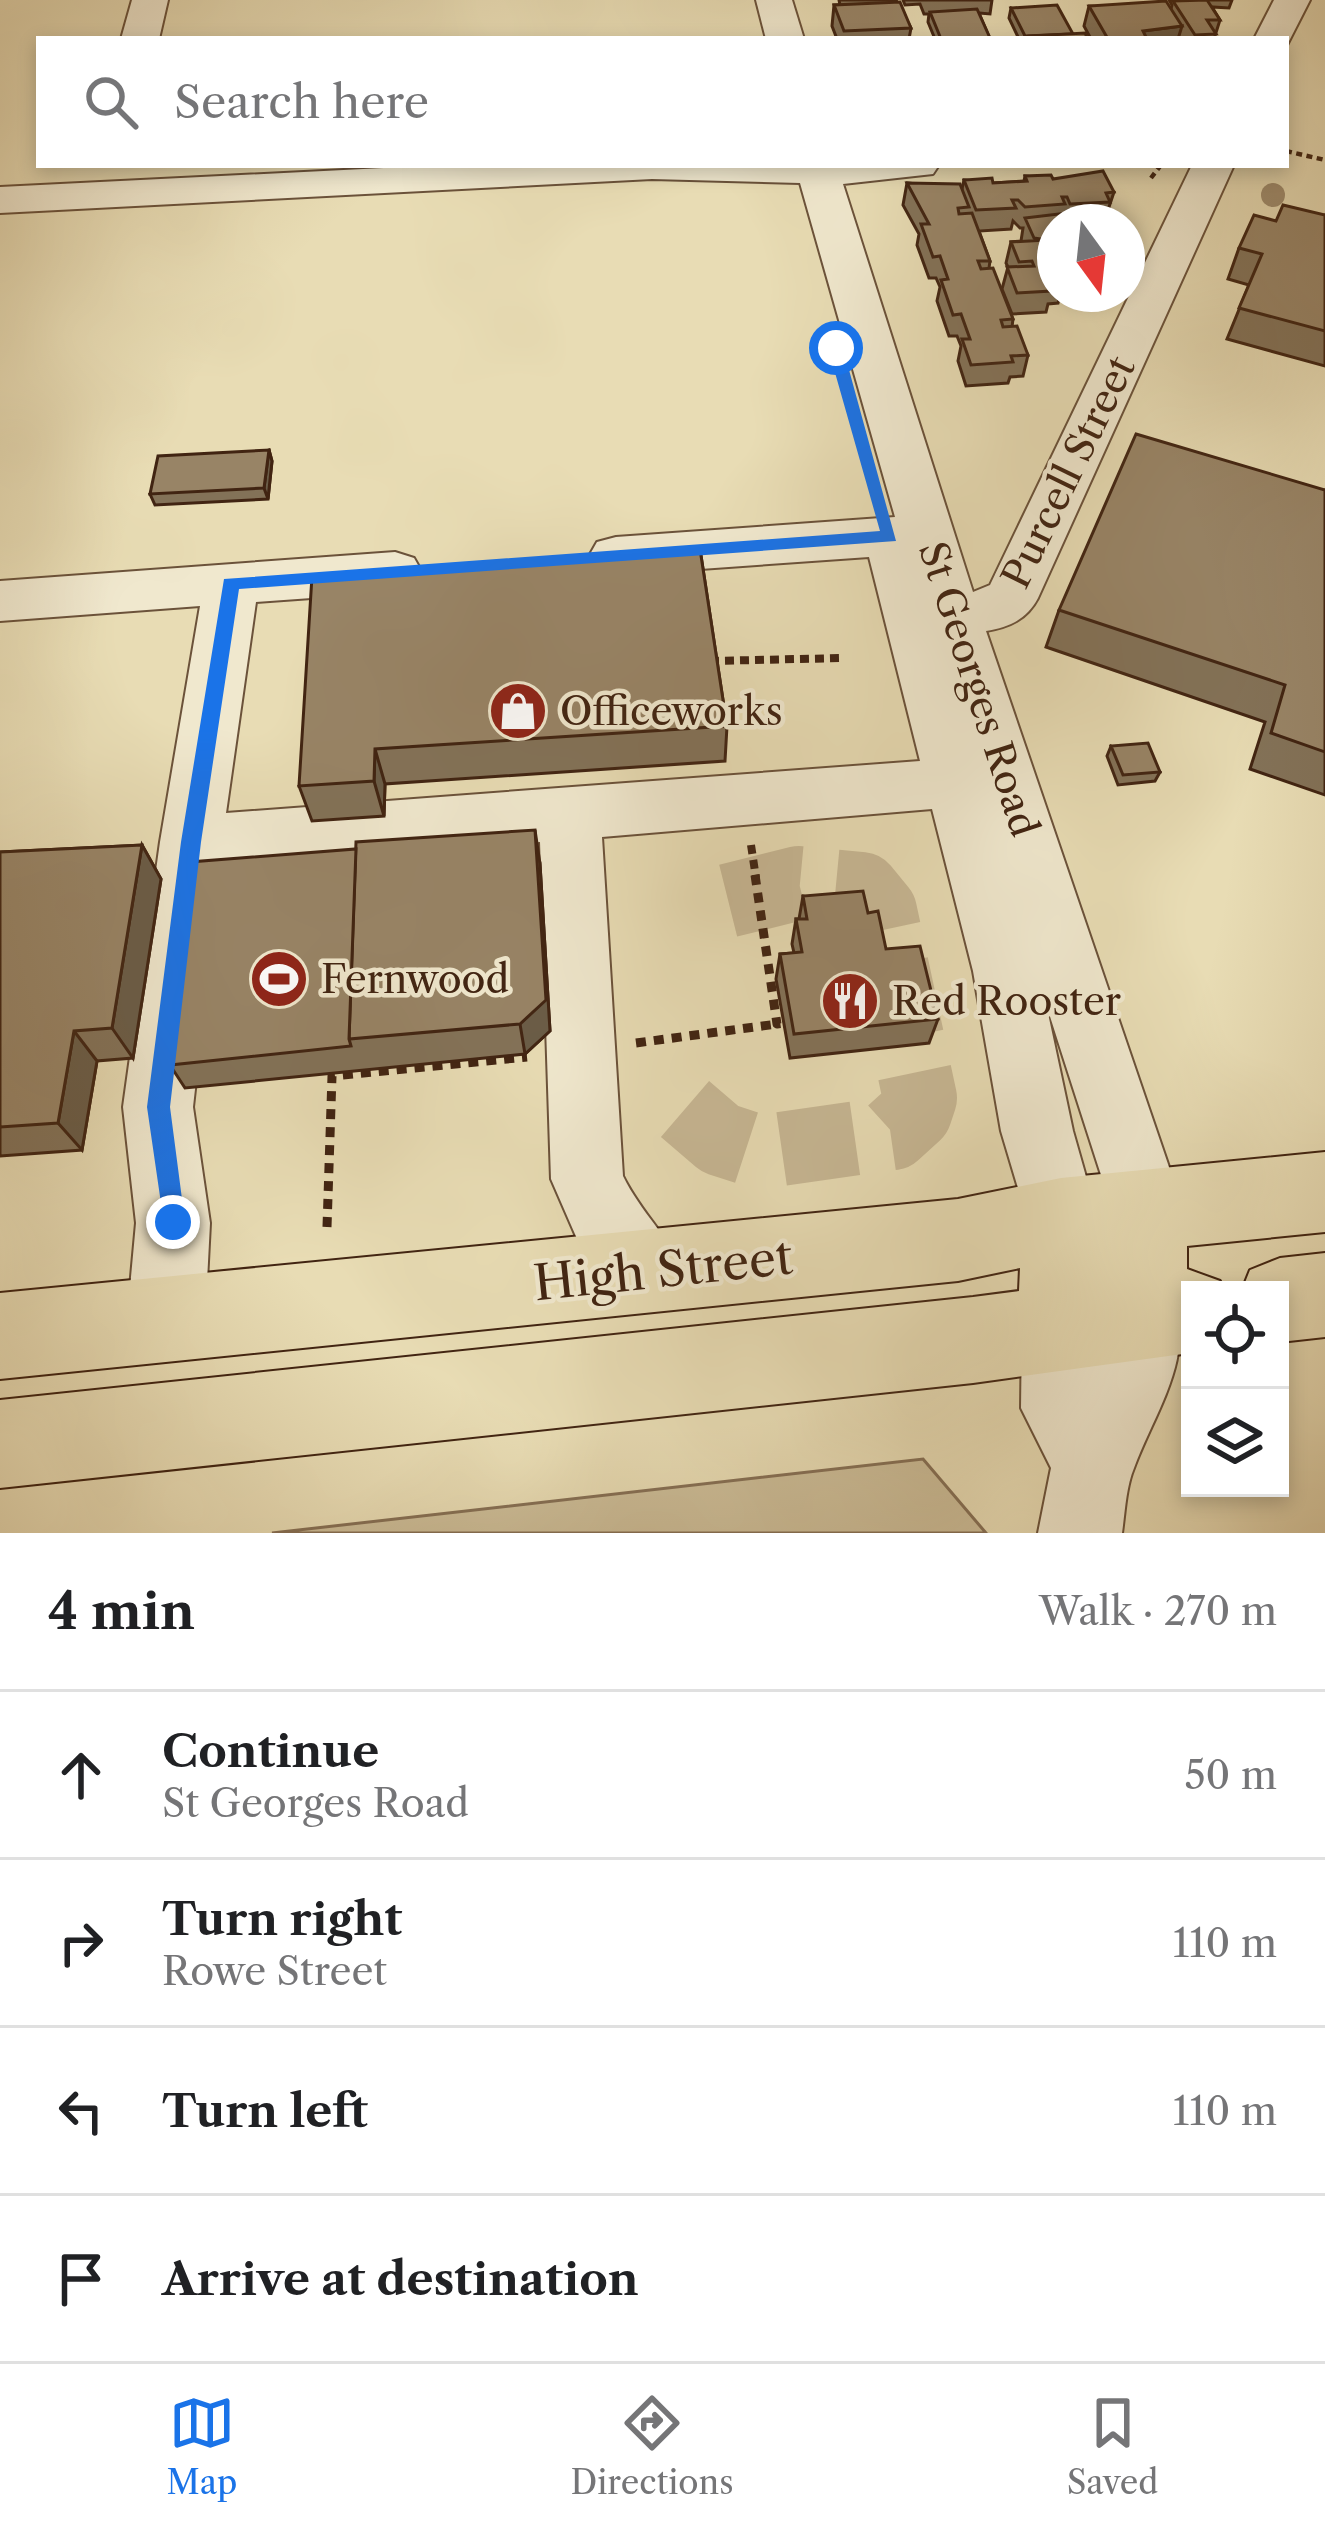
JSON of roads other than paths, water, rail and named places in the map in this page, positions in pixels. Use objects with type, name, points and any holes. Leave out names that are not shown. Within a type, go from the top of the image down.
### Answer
[{"type":"highway","name":"High Street","points":[[0,1336],[958,1240],[1061,1219],[1325,1192]]},
{"type":"highway","points":[[0,1444],[1167,1314],[1147,1211]]},
{"type":"highway","points":[[1061,1219],[1061,1329]]},
{"type":"highway","points":[[1289,1299],[1325,1295]]},
{"type":"street","points":[[141,36],[150,0]]},
{"type":"street","points":[[1274,36],[1292,0]]},
{"type":"street","points":[[0,200],[107,180],[580,168]]},
{"type":"street","name":"St Georges Road","points":[[803,168],[983,780],[1147,1211]]},
{"type":"street","name":"Purcell Street","points":[[936,617],[1002,605],[1020,583],[1212,168]]},
{"type":"street","points":[[562,560],[909,535]]},
{"type":"street","points":[[0,601],[444,568]]},
{"type":"street","points":[[166,1320],[173,1222],[158,1107],[191,842],[231,584]]},
{"type":"street","points":[[191,842],[983,780]]},
{"type":"street","name":"St Georges Road","points":[[983,780],[1006,970],[1037,1131],[1061,1219]]},
{"type":"street","points":[[570,814],[559,1046],[587,1179],[614,1238],[646,1273]]},
{"type":"street","points":[[509,1286],[556,1241],[587,1179]]},
{"type":"street","points":[[1087,1497],[1167,1314]]},
{"type":"street","points":[[1061,1329],[1061,1408],[1087,1497]]},
{"type":"tunnel","points":[[685,1109],[720,1139],[760,1152],[893,1133],[915,1113],[920,1098],[880,911],[862,889],[799,883],[695,909]]},
{"type":"place","name":"Officeworks","points":[[518,711]]},
{"type":"place","name":"Fernwood","points":[[279,979]]},
{"type":"place","name":"Red Rooster","points":[[850,1001]]}]
